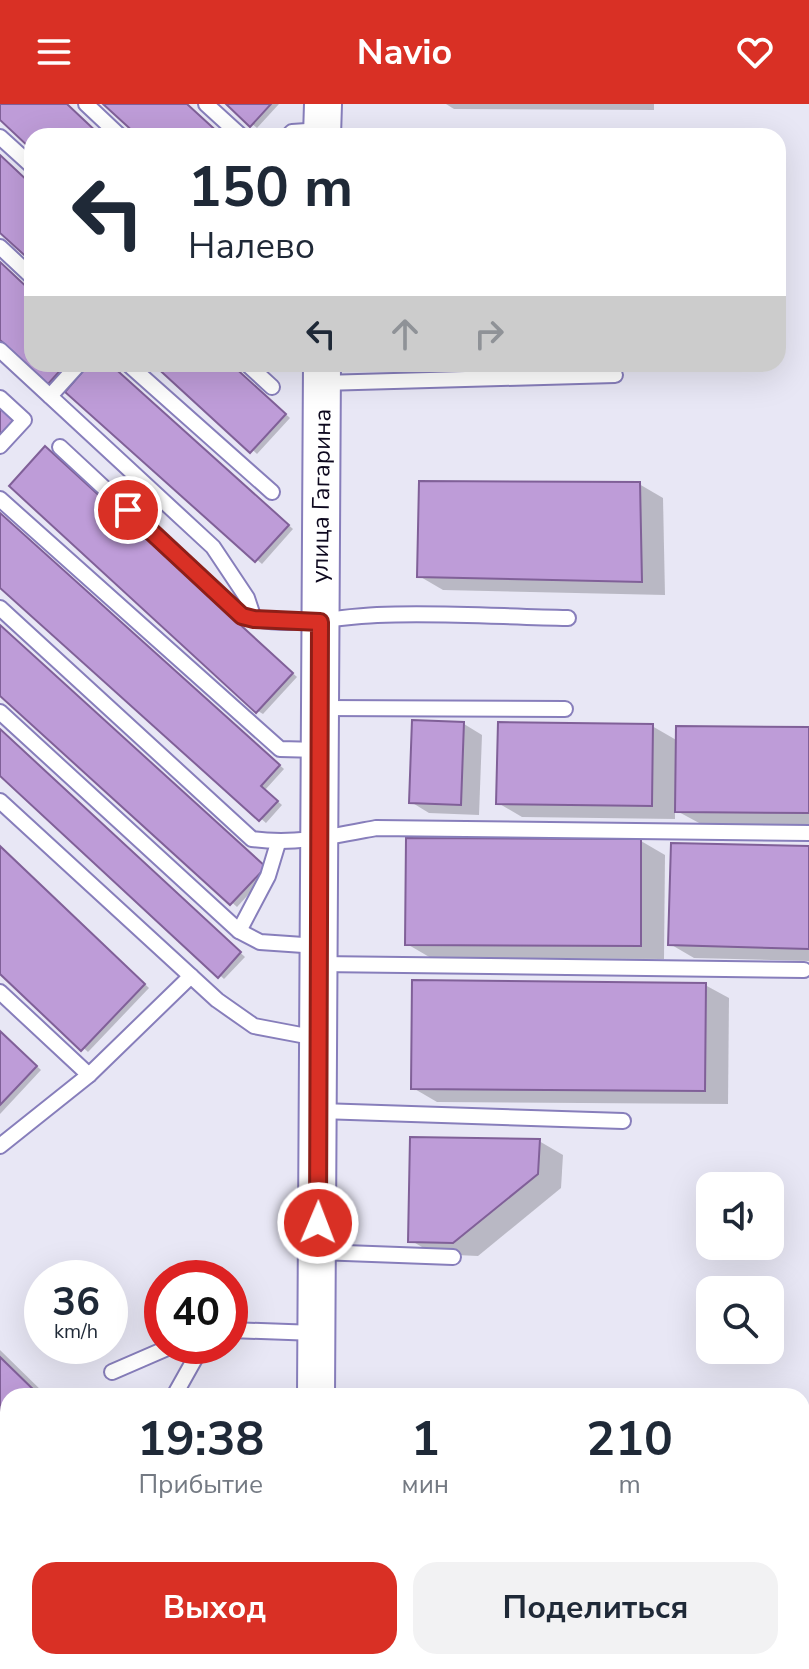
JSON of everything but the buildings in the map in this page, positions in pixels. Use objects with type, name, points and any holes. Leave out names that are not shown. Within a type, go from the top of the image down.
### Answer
[{"type":"street","name":"улица Гагарина","points":[[316,1388],[322,373]]},
{"type":"lane","points":[[86,104],[112,128]]},
{"type":"lane","points":[[206,104],[232,128]]},
{"type":"lane","points":[[0,137],[24,159]]},
{"type":"lane","points":[[0,247],[24,270]]},
{"type":"lane","points":[[0,350],[213,547],[247,598],[254,619]]},
{"type":"lane","points":[[50,396],[72,372]]},
{"type":"lane","points":[[137,372],[272,492]]},
{"type":"lane","points":[[256,372],[272,387]]},
{"type":"lane","points":[[322,373],[615,375]]},
{"type":"lane","points":[[0,398],[24,420],[0,446]]},
{"type":"lane","points":[[60,447],[242,616],[320,622],[376,615],[568,618]]},
{"type":"lane","points":[[0,499],[280,749],[319,750]]},
{"type":"lane","points":[[0,608],[252,839],[278,843],[376,828],[809,833]]},
{"type":"lane","points":[[320,708],[565,709]]},
{"type":"lane","points":[[0,712],[239,931],[260,942],[318,955],[804,970]]},
{"type":"lane","points":[[0,801],[217,1000],[254,1026],[317,1038]]},
{"type":"lane","points":[[239,931],[268,876],[278,843]]},
{"type":"lane","points":[[0,1146],[89,1075],[191,976]]},
{"type":"lane","points":[[0,992],[89,1075]]},
{"type":"lane","points":[[320,1111],[623,1121]]},
{"type":"lane","points":[[318,1251],[453,1257]]},
{"type":"lane","points":[[248,1331],[317,1333]]},
{"type":"lane","points":[[112,1372],[144,1358]]},
{"type":"lane","points":[[178,1388],[192,1364]]},
{"type":"route","points":[[128,510],[242,616],[320,622],[318,1223]]}]
